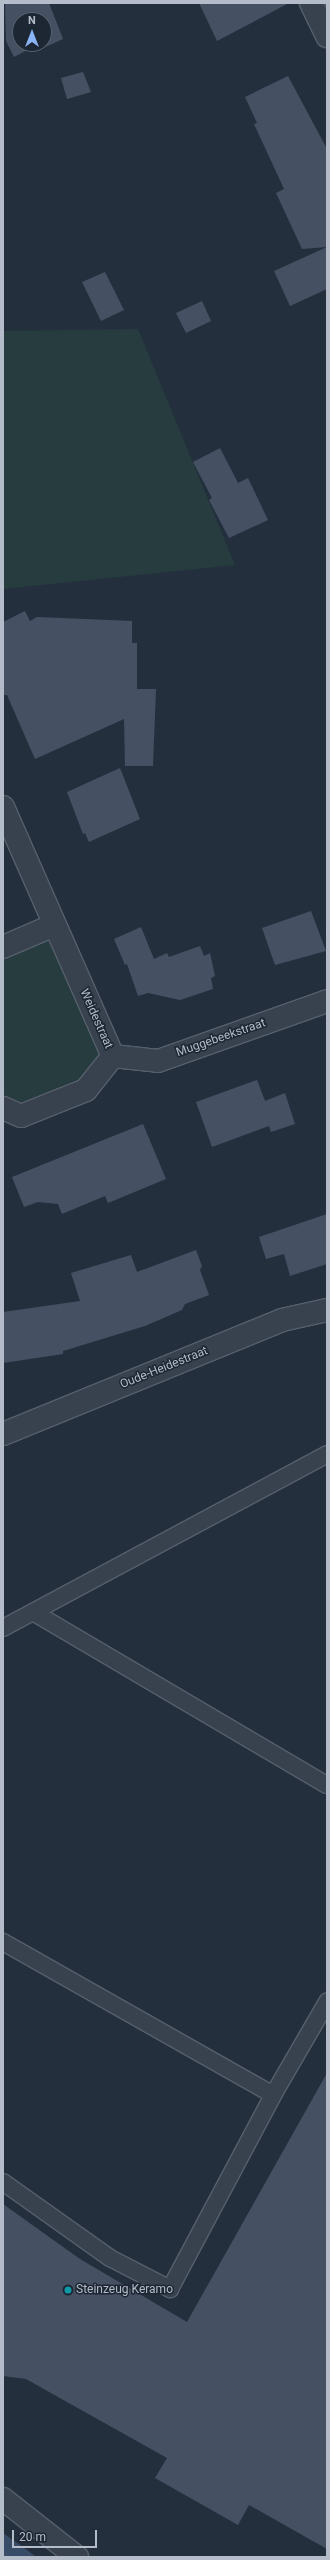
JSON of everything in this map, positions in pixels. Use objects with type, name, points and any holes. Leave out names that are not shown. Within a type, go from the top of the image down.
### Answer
[{"type":"street","points":[[311,3],[327,36]]},
{"type":"street","name":"Weidestraat","points":[[3,807],[54,926],[113,1056],[86,1090],[21,1116],[3,1108]]},
{"type":"street","points":[[3,947],[54,926]]},
{"type":"street","name":"Muggebeekstraat","points":[[113,1056],[158,1061],[327,1001]]},
{"type":"street","name":"Oude-Heidestraat","points":[[3,1434],[282,1320],[327,1310]]},
{"type":"street","points":[[3,2499],[77,2557]]},
{"type":"lane","points":[[3,1628],[327,1454]]},
{"type":"lane","points":[[33,1612],[327,1785]]},
{"type":"lane","points":[[3,1942],[272,2095]]},
{"type":"lane","points":[[3,2182],[110,2258],[170,2289],[272,2095],[327,2002]]},
{"type":"green space","points":[[138,329],[235,565],[3,589],[3,331]]},
{"type":"green space","points":[[54,925],[113,1056],[86,1090],[21,1116],[3,1108],[3,947]]},
{"type":"water","points":[[3,2533],[27,2550],[36,2557],[3,2557]]},
{"type":"building","points":[[5,3],[49,3],[63,39],[52,44],[52,12],[12,12],[12,52],[24,52],[14,57],[6,41]]},
{"type":"building","points":[[199,3],[289,3],[217,41]]},
{"type":"building","points":[[83,72],[91,92],[67,99],[61,78]]},
{"type":"building","points":[[288,76],[327,149],[327,247],[302,249],[276,193],[284,189],[254,124],[257,123],[245,97]]},
{"type":"building","points":[[327,247],[327,289],[290,306],[274,271]]},
{"type":"building","points":[[105,272],[124,310],[101,321],[82,282]]},
{"type":"building","points":[[202,301],[211,321],[186,333],[176,313]]},
{"type":"building","points":[[220,448],[238,483],[248,478],[268,520],[229,538],[209,500],[212,498],[193,462]]},
{"type":"building","points":[[25,611],[30,621],[37,617],[132,621],[132,643],[137,643],[137,689],[156,689],[153,766],[125,766],[124,719],[35,759],[7,695],[3,695],[3,622]]},
{"type":"building","points":[[120,768],[140,819],[89,842],[85,833],[83,834],[67,792]]},
{"type":"building","points":[[311,911],[326,951],[275,965],[262,928]]},
{"type":"building","points":[[141,927],[154,959],[167,953],[169,957],[200,946],[204,956],[210,953],[215,976],[211,978],[213,989],[180,1000],[148,993],[138,996],[127,964],[125,965],[114,939]]},
{"type":"building","points":[[257,1080],[265,1101],[285,1093],[295,1124],[271,1132],[269,1126],[212,1147],[196,1102]]},
{"type":"building","points":[[143,1124],[166,1179],[108,1203],[105,1196],[62,1214],[58,1204],[38,1202],[24,1207],[12,1177]]},
{"type":"building","points":[[327,1214],[327,1264],[290,1276],[284,1254],[266,1259],[259,1237]]},
{"type":"building","points":[[196,1250],[202,1266],[200,1270],[209,1295],[185,1304],[182,1310],[145,1326],[63,1351],[63,1354],[3,1363],[3,1312],[80,1301],[71,1273],[131,1255],[137,1272]]},
{"type":"building","name":"Steinzeug Keramo","points":[[327,2073],[327,2549],[249,2505],[238,2525],[155,2478],[167,2458],[26,2379],[3,2376],[3,2204],[80,2259],[187,2322]]},
{"type":"place","name":"Steinzeug Keramo","points":[[68,2290]]}]
